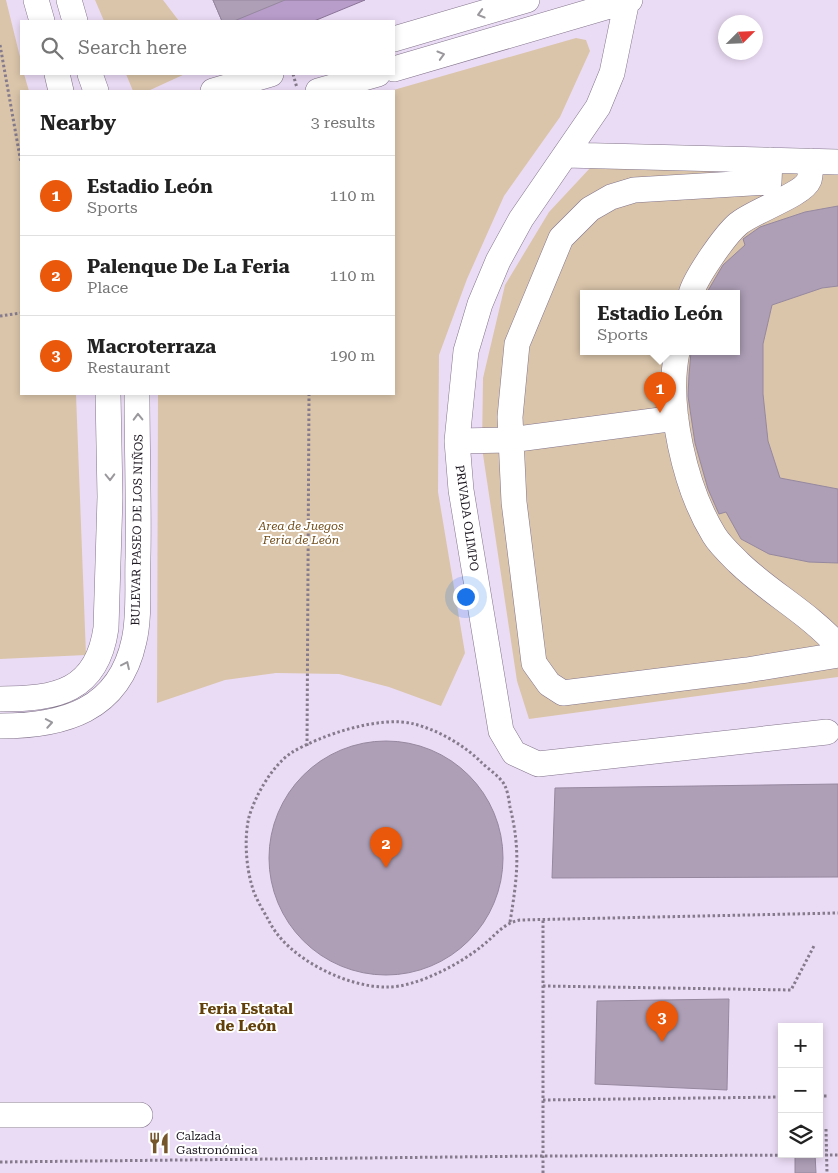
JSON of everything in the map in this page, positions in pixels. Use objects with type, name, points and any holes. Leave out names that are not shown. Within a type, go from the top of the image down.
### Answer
[{"type":"street","points":[[36,0],[42,20]]},
{"type":"street","points":[[69,0],[75,20]]},
{"type":"street","points":[[443,25],[460,0]]},
{"type":"street","points":[[395,39],[527,0]]},
{"type":"street","points":[[395,69],[628,0]]},
{"type":"street","name":"PRIVADA OLIMPO","points":[[628,0],[612,73],[598,107],[521,219],[498,261],[480,304],[466,351],[456,441],[461,490],[501,731],[514,754],[538,764],[827,732]]},
{"type":"street","points":[[57,75],[62,90]]},
{"type":"street","points":[[90,75],[96,90]]},
{"type":"street","points":[[216,90],[268,75]]},
{"type":"street","points":[[322,90],[374,75]]},
{"type":"street","points":[[565,155],[770,171]]},
{"type":"street","points":[[693,290],[712,256],[737,225],[764,207],[797,192],[809,181],[811,161]]},
{"type":"street","points":[[838,162],[811,161],[770,171],[634,190],[611,197],[590,209],[561,238],[517,344],[510,440],[514,502],[534,663],[549,684],[564,693],[747,670],[838,655]]},
{"type":"street","points":[[764,207],[770,171]]},
{"type":"street","points":[[677,355],[674,396],[680,445],[701,509],[715,536],[740,564],[813,620],[838,646]]},
{"type":"street","points":[[0,699],[32,699],[68,690],[82,680],[95,665],[103,649],[106,628],[110,496],[108,395]]},
{"type":"street","name":"BULEVAR PASEO DE LOS NIÑOS","points":[[0,726],[48,724],[74,717],[96,703],[115,684],[127,666],[135,640],[137,618],[139,499],[137,395]]},
{"type":"street","points":[[456,441],[510,440],[676,418]]},
{"type":"street","points":[[0,1115],[140,1115]]},
{"type":"path","points":[[0,45],[20,157]]},
{"type":"path","points":[[293,75],[298,90]]},
{"type":"path","points":[[0,316],[20,313]]},
{"type":"path","points":[[307,746],[309,395]]},
{"type":"path","points":[[510,922],[518,875],[516,829],[505,785],[473,754],[449,739],[413,723],[377,722],[336,732],[291,753],[277,766],[261,790],[249,817],[247,849],[252,887],[274,931],[296,952],[318,968],[360,984],[389,987],[414,982],[451,967],[481,947],[510,922],[544,919],[838,913]]},
{"type":"path","points":[[543,1173],[544,919]]},
{"type":"path","points":[[543,986],[791,990],[816,944]]},
{"type":"path","points":[[543,1100],[778,1096]]},
{"type":"path","points":[[826,1129],[827,1173]]},
{"type":"path","points":[[0,1162],[838,1155]]},
{"type":"green space","points":[[0,0],[6,0],[20,57],[20,75],[24,75],[29,90],[20,90],[20,395],[76,395],[86,655],[0,659]]},
{"type":"green space","points":[[95,0],[163,0],[178,20],[104,20]]},
{"type":"green space","name":"Area de Juegos Feria de León","points":[[576,38],[586,40],[590,51],[560,117],[504,196],[467,279],[439,355],[438,492],[465,653],[441,706],[389,687],[339,674],[276,673],[225,680],[157,703],[158,395],[395,395],[394,90]]},
{"type":"green space","points":[[126,75],[183,75],[150,90],[133,90]]},
{"type":"green space","points":[[625,144],[838,154],[838,677],[529,719],[517,681],[482,448],[483,378],[505,285],[549,212],[591,167],[622,156]]},
{"type":"shaded area","points":[[213,0],[365,0],[316,20],[222,20]]},
{"type":"building","points":[[213,0],[285,0],[236,20],[222,20]]},
{"type":"building","points":[[838,206],[838,286],[822,288],[772,305],[763,344],[763,394],[768,441],[780,478],[838,489],[838,563],[809,562],[769,554],[741,539],[726,512],[719,514],[708,489],[695,443],[688,396],[691,355],[740,355],[740,290],[708,290],[723,265],[745,245],[743,239],[760,227],[805,212]]},
{"type":"building","points":[[386,741],[409,744],[431,750],[451,761],[476,784],[494,813],[500,835],[503,858],[500,881],[494,903],[483,923],[460,948],[431,966],[409,972],[386,975],[363,972],[341,966],[321,955],[296,932],[278,903],[272,881],[269,858],[272,835],[278,813],[289,793],[312,768],[341,750],[363,744]]},
{"type":"building","points":[[838,784],[838,877],[552,878],[555,788]]},
{"type":"building","points":[[729,999],[727,1090],[595,1084],[597,1001]]},
{"type":"building","points":[[795,1158],[815,1158],[816,1173],[795,1173]]},
{"type":"place","name":"Estadio León","points":[[660,413]]},
{"type":"place","name":"Palenque De La Feria","points":[[386,868]]},
{"type":"place","name":"Macroterraza","points":[[662,1042]]},
{"type":"place","name":"Calzada Gastronómica","points":[[159,1143]]},
{"type":"district","name":"Feria Estatal de León","points":[[246,1018]]}]
